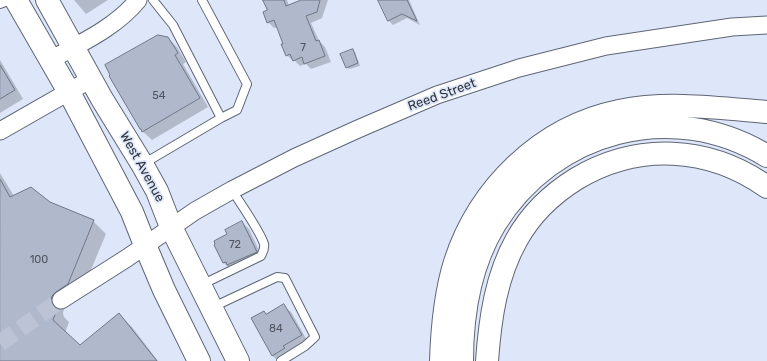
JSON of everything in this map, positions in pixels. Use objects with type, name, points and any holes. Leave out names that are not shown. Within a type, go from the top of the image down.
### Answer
[{"type":"main road","points":[[16,0],[69,92],[132,212],[144,245],[199,361]]},
{"type":"main road","name":"West Avenue","points":[[47,0],[91,79],[157,191],[171,227],[238,361]]},
{"type":"main road","points":[[441,361],[444,312],[448,288],[464,238],[476,214],[490,193],[512,169],[544,143],[566,130],[592,118],[619,111],[644,107],[692,107],[767,112]]},
{"type":"main road","points":[[462,361],[464,316],[475,269],[484,246],[494,225],[521,189],[556,160],[576,148],[598,138],[649,127],[672,126],[718,134],[738,141],[767,156]]},
{"type":"main road","points":[[487,361],[490,328],[495,299],[508,257],[528,222],[540,207],[570,183],[606,164],[629,157],[651,153],[673,153],[693,155],[726,165],[744,173],[767,187]]},
{"type":"street","points":[[50,60],[104,30],[129,11],[138,0]]},
{"type":"street","name":"Reed Street","points":[[61,300],[127,258],[195,211],[232,190],[294,158],[372,122],[437,95],[518,68],[606,46],[732,27],[767,25]]},
{"type":"street","points":[[0,131],[91,79]]},
{"type":"lane","points":[[0,4],[11,0]]},
{"type":"lane","points":[[153,0],[174,25],[221,118]]},
{"type":"lane","points":[[142,164],[237,110],[247,84],[202,0]]},
{"type":"lane","points":[[200,285],[261,256],[264,250],[264,244],[259,234],[232,190]]},
{"type":"lane","points":[[211,308],[277,277],[285,278],[315,338],[281,361]]},
{"type":"building","points":[[263,0],[284,0],[286,6],[301,0],[320,0],[317,12],[306,16],[316,41],[319,40],[325,56],[304,64],[302,57],[293,61],[290,54],[286,56],[274,20],[267,23],[263,12],[267,10]]},
{"type":"building","points":[[378,0],[407,0],[417,21],[402,14],[388,21]]},
{"type":"building","points":[[158,35],[168,37],[178,53],[175,55],[200,98],[142,132],[109,76],[110,75],[105,65]]},
{"type":"building","points":[[353,49],[358,63],[346,68],[340,54]]},
{"type":"building","points":[[0,65],[15,90],[0,99]]},
{"type":"building","points":[[0,179],[10,197],[31,187],[50,202],[94,220],[68,284],[52,296],[52,305],[57,309],[53,320],[80,345],[119,313],[157,361],[0,361]]},
{"type":"building","points":[[242,221],[257,252],[227,265],[226,262],[223,263],[214,245],[214,241],[227,234],[225,230]]},
{"type":"building","points":[[284,304],[302,335],[283,346],[285,348],[272,356],[251,318],[264,311],[266,314]]},
{"type":"tunnel","points":[[0,343],[61,300]]}]
